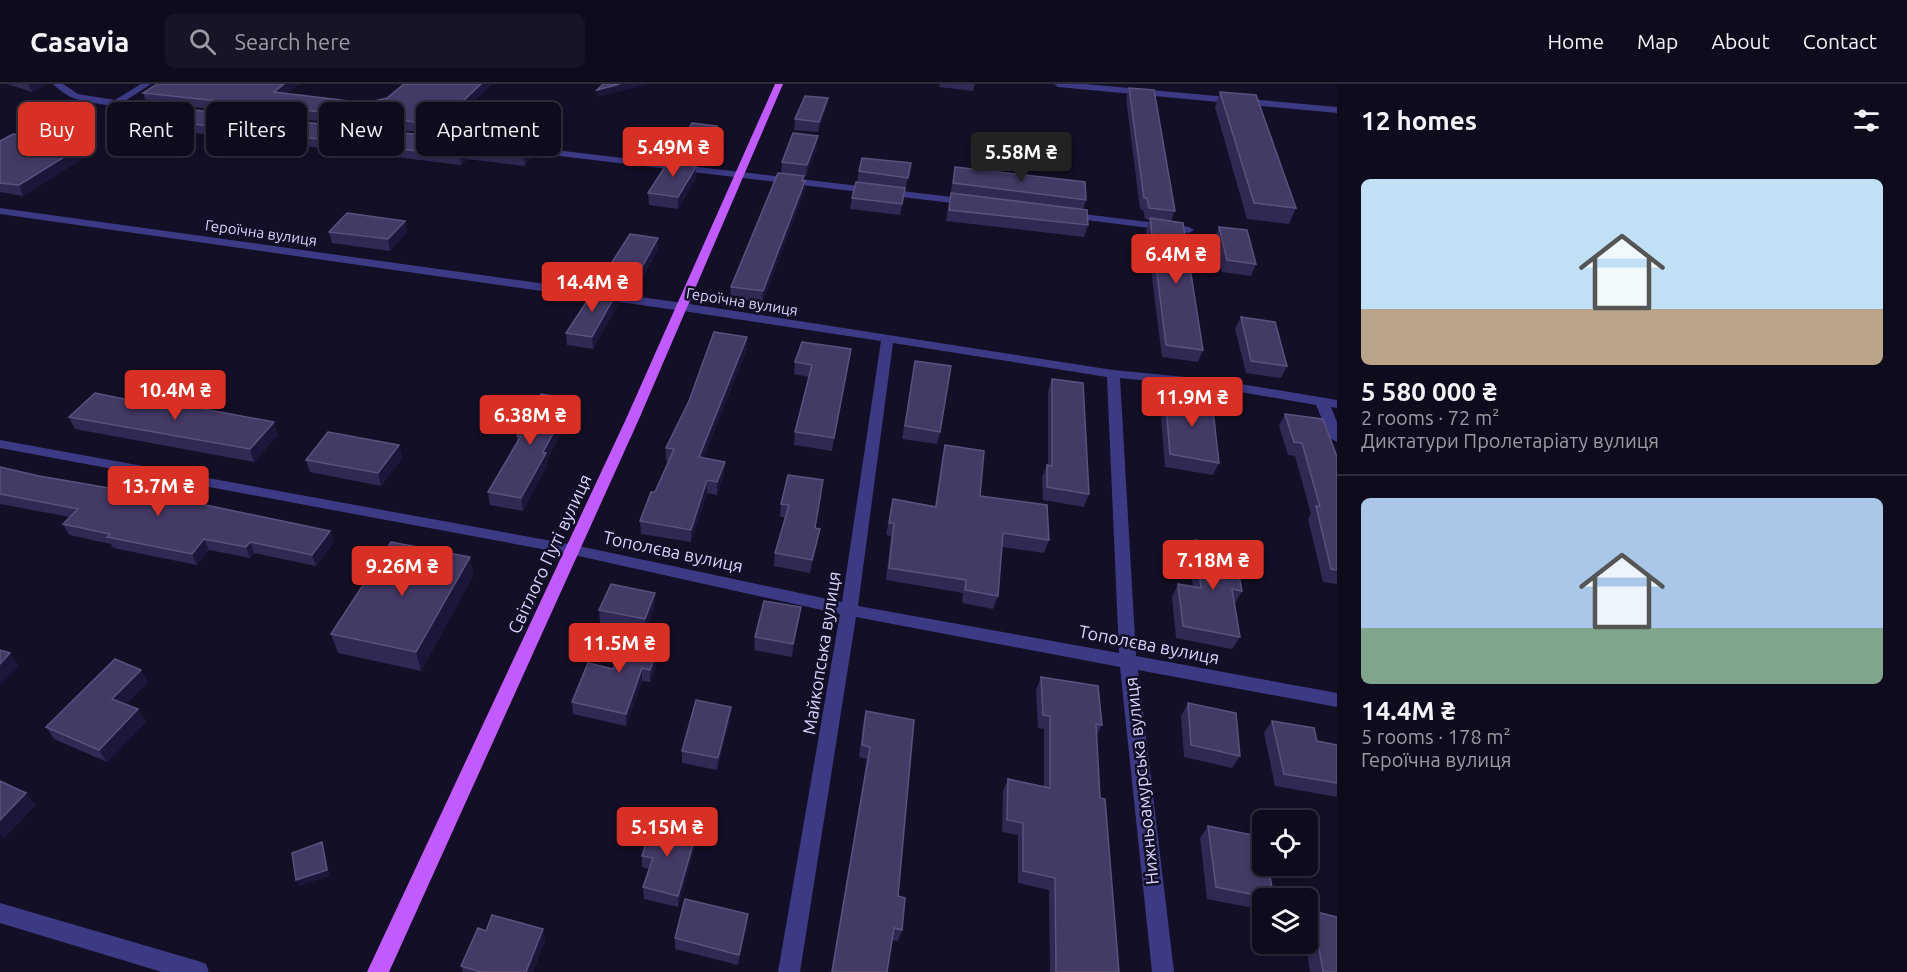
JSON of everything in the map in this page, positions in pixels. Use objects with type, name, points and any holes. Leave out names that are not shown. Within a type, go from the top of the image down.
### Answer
[{"type":"main road","name":"Світлого Путі вулиця","points":[[378,972],[574,550],[683,307],[779,84]]},
{"type":"street","points":[[57,84],[75,96],[107,103]]},
{"type":"street","points":[[117,102],[147,84]]},
{"type":"street","points":[[1058,84],[1337,111]]},
{"type":"street","points":[[561,153],[977,203]]},
{"type":"street","name":"Героїчна вулиця","points":[[0,211],[683,307],[1113,374],[1217,384],[1337,404]]},
{"type":"street","points":[[1060,214],[1190,230]]},
{"type":"street","name":"Майкопська вулиця","points":[[789,972],[849,610],[887,340]]},
{"type":"street","name":"Нижньоамурська вулиця","points":[[1113,374],[1128,660],[1163,972]]},
{"type":"street","points":[[1322,402],[1337,438]]},
{"type":"street","name":"Тополєва вулиця","points":[[0,444],[574,550],[849,610],[1337,700]]},
{"type":"street","points":[[0,914],[198,972]]},
{"type":"building","points":[[157,84],[284,84],[274,92],[358,102],[319,102],[319,112],[307,110],[307,102],[227,102],[143,93]]},
{"type":"building","points":[[404,84],[481,84],[462,102],[416,102],[416,122],[404,121],[404,102],[370,102],[387,98]]},
{"type":"building","points":[[603,84],[620,84],[597,90]]},
{"type":"building","points":[[1129,88],[1154,90],[1175,211],[1149,208],[1147,198],[1144,198]]},
{"type":"building","points":[[1220,92],[1256,95],[1296,208],[1254,203]]},
{"type":"building","points":[[805,96],[828,98],[819,122],[795,119]]},
{"type":"building","points":[[194,110],[206,111],[206,126],[194,124]]},
{"type":"building","points":[[307,122],[319,124],[319,139],[307,138]]},
{"type":"building","points":[[692,123],[717,126],[701,152],[676,150]]},
{"type":"building","points":[[404,133],[416,134],[416,151],[404,149]]},
{"type":"building","points":[[793,133],[818,136],[807,165],[782,162]]},
{"type":"building","points":[[13,134],[18,135],[18,156],[66,156],[19,185],[0,183],[0,141]]},
{"type":"building","points":[[862,158],[911,163],[908,178],[859,171]]},
{"type":"building","points":[[670,159],[695,162],[693,166],[696,167],[678,197],[648,193]]},
{"type":"building","points":[[955,167],[1085,182],[1086,200],[953,183]]},
{"type":"building","points":[[778,173],[804,176],[802,181],[805,181],[763,291],[731,287]]},
{"type":"building","points":[[856,182],[905,188],[902,204],[852,198]]},
{"type":"building","points":[[951,193],[1087,210],[1088,225],[949,210]]},
{"type":"building","points":[[347,213],[405,221],[388,239],[329,232]]},
{"type":"building","points":[[1150,218],[1183,223],[1203,350],[1166,345]]},
{"type":"building","points":[[1219,227],[1247,230],[1256,264],[1227,260]]},
{"type":"building","points":[[630,234],[658,238],[638,274],[628,273],[624,281],[602,278]]},
{"type":"building","points":[[595,289],[617,292],[592,337],[566,333]]},
{"type":"building","points":[[1241,317],[1275,322],[1287,366],[1251,361]]},
{"type":"building","points":[[714,332],[747,337],[699,457],[725,462],[717,482],[707,480],[691,530],[640,521],[651,492],[655,492],[674,449],[666,448],[689,401]]},
{"type":"building","points":[[802,342],[851,349],[834,438],[795,432],[812,365],[795,362]]},
{"type":"building","points":[[915,361],[951,366],[940,432],[905,426]]},
{"type":"building","points":[[1052,379],[1083,383],[1089,494],[1047,487],[1047,465],[1052,466]]},
{"type":"building","points":[[95,393],[167,408],[172,403],[274,422],[250,449],[69,417]]},
{"type":"building","points":[[541,394],[572,399],[543,452],[546,453],[521,498],[488,492],[521,436],[517,436]]},
{"type":"building","points":[[1165,394],[1212,401],[1219,463],[1170,454]]},
{"type":"building","points":[[1285,414],[1323,419],[1337,457],[1337,570],[1331,569],[1316,506],[1320,507],[1302,443],[1294,442]]},
{"type":"building","points":[[328,432],[399,445],[378,473],[306,460]]},
{"type":"building","points":[[945,445],[984,451],[980,496],[1047,505],[1049,540],[1003,533],[998,596],[965,590],[966,580],[889,568],[894,523],[889,523],[893,499],[936,507]]},
{"type":"building","points":[[0,467],[39,476],[196,503],[330,531],[312,555],[250,542],[246,547],[204,539],[192,554],[107,537],[110,534],[63,524],[78,509],[0,494]]},
{"type":"building","points":[[788,475],[823,480],[815,528],[820,529],[812,560],[775,553],[789,505],[781,504]]},
{"type":"building","points":[[1195,540],[1234,547],[1242,591],[1232,589],[1240,637],[1183,626],[1178,584],[1201,588]]},
{"type":"building","points":[[391,542],[470,557],[416,652],[331,634]]},
{"type":"building","points":[[611,584],[655,593],[645,619],[599,610]]},
{"type":"building","points":[[764,601],[801,607],[793,644],[755,637]]},
{"type":"building","points":[[631,628],[663,635],[650,670],[642,668],[626,714],[572,702],[588,663],[613,669]]},
{"type":"building","points":[[0,650],[10,653],[0,664]]},
{"type":"building","points":[[115,659],[141,670],[112,699],[138,709],[99,750],[46,727]]},
{"type":"building","points":[[1041,677],[1098,686],[1102,725],[1096,724],[1100,798],[1105,799],[1119,972],[1056,972],[1055,878],[1023,871],[1023,823],[1007,820],[1008,779],[1050,788],[1050,716],[1043,715]]},
{"type":"building","points":[[696,700],[731,707],[718,758],[682,751]]},
{"type":"building","points":[[1188,703],[1236,713],[1240,756],[1191,745]]},
{"type":"building","points":[[866,711],[914,720],[898,896],[905,898],[902,930],[894,928],[887,972],[832,972],[870,747],[862,745]]},
{"type":"building","points":[[1272,721],[1314,728],[1317,741],[1337,745],[1337,783],[1284,774]]},
{"type":"building","points":[[0,781],[26,793],[0,820]]},
{"type":"building","points":[[652,823],[696,834],[678,896],[643,887],[653,858],[642,856]]},
{"type":"building","points":[[1208,826],[1252,835],[1252,876],[1270,876],[1272,888],[1252,888],[1252,894],[1216,887]]},
{"type":"building","points":[[322,842],[327,870],[296,880],[292,853]]},
{"type":"building","points":[[685,899],[748,914],[739,955],[675,938]]},
{"type":"building","points":[[1318,912],[1337,917],[1337,972],[1323,972],[1318,942]]},
{"type":"building","points":[[492,915],[543,929],[526,972],[481,972],[461,966],[478,928],[486,931]]}]
